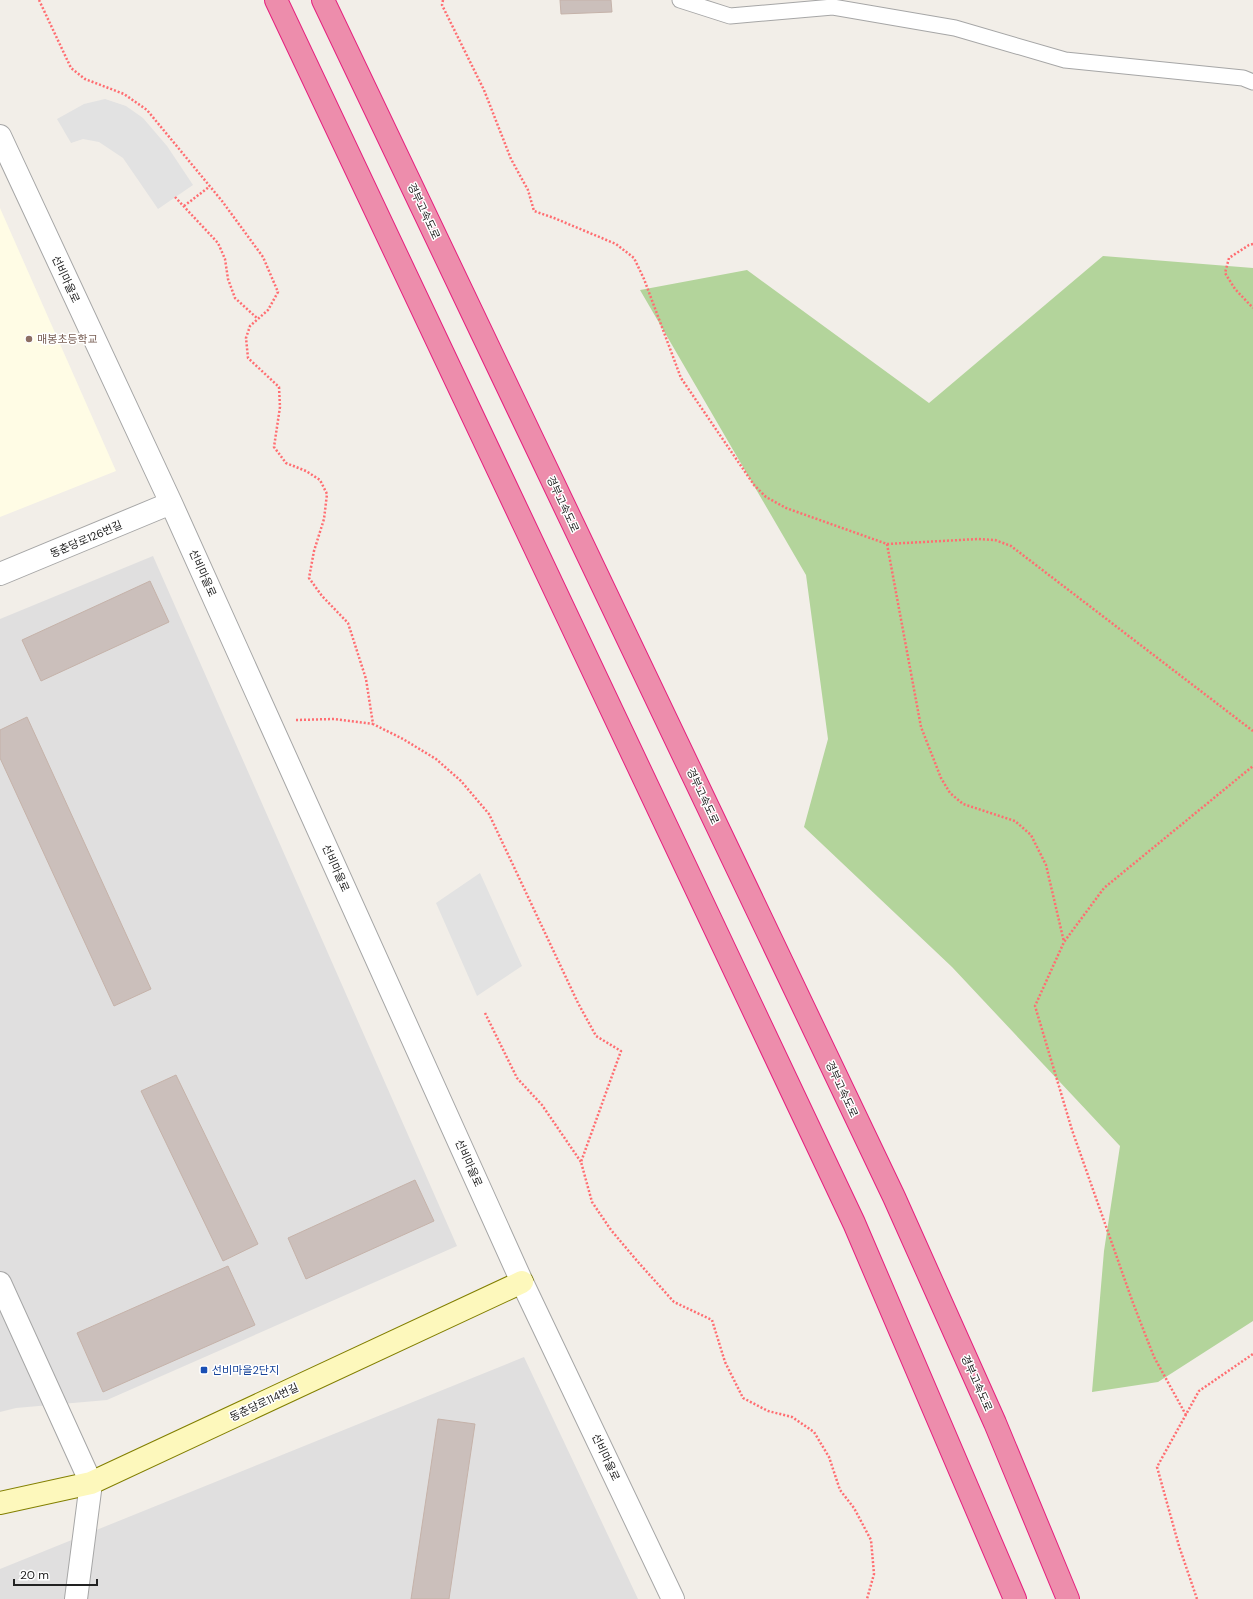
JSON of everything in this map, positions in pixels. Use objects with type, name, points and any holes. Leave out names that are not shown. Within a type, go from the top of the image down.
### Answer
[{"type":"highway","points":[[276,0],[854,1223],[1014,1599]]},
{"type":"highway","name":"경부고속도로","points":[[323,0],[894,1198],[995,1423],[1068,1599]]},
{"type":"main road","name":"동춘당로114번길","points":[[0,1503],[92,1483],[522,1282]]},
{"type":"street","name":"선비마을로","points":[[0,136],[171,503],[522,1282],[673,1599]]},
{"type":"street","name":"동춘당로126번길","points":[[0,574],[171,503]]},
{"type":"street","points":[[0,1283],[92,1483],[76,1599]]},
{"type":"lane","points":[[680,0],[730,16],[833,7],[955,28],[1065,60],[1243,78],[1253,82]]},
{"type":"path","points":[[39,0],[71,68],[85,79],[124,94],[147,110],[210,187],[263,257],[278,292],[268,310],[250,326],[246,338],[248,358],[279,387],[280,407],[274,447],[286,463],[306,471],[320,480],[327,494],[324,519],[314,551],[309,578],[322,596],[348,623],[366,679],[373,724]]},
{"type":"path","points":[[443,0],[442,5],[484,90],[511,159],[528,190],[534,211],[616,244],[634,258],[644,279],[681,378],[754,484],[766,497],[786,508],[887,544],[978,539],[995,540],[1011,546],[1253,731]]},
{"type":"path","points":[[184,206],[210,187]]},
{"type":"path","points":[[176,197],[218,243],[225,259],[228,279],[235,298],[258,318]]},
{"type":"path","points":[[1253,244],[1229,258],[1224,273],[1253,308]]},
{"type":"path","points":[[887,544],[921,727],[941,778],[950,793],[962,804],[1015,821],[1032,835],[1046,866],[1064,942]]},
{"type":"path","points":[[292,720],[334,719],[373,724],[403,739],[436,759],[461,781],[489,814],[578,1003],[596,1036],[621,1052],[581,1162]]},
{"type":"path","points":[[1186,1415],[1154,1357],[1133,1303],[1072,1130],[1035,1006],[1064,942],[1104,888],[1253,766]]},
{"type":"path","points":[[485,1012],[517,1078],[542,1105],[581,1162],[592,1202],[611,1230],[674,1302],[712,1320],[725,1362],[743,1398],[768,1411],[792,1417],[814,1432],[829,1457],[840,1490],[854,1508],[871,1540],[874,1574],[867,1599]]},
{"type":"path","points":[[1197,1599],[1179,1546],[1157,1467],[1200,1391],[1253,1354]]},
{"type":"shaded area","points":[[105,99],[126,106],[143,118],[167,146],[193,185],[158,209],[123,158],[99,142],[83,139],[71,143],[57,119],[84,104]]},
{"type":"shaded area","name":"매봉초등학교","points":[[0,208],[116,471],[0,517]]},
{"type":"shaded area","points":[[153,556],[457,1246],[107,1400],[16,1408],[0,1412],[0,619]]},
{"type":"shaded area","points":[[480,873],[522,966],[477,996],[436,903]]},
{"type":"shaded area","points":[[524,1357],[638,1599],[0,1599],[0,1569]]},
{"type":"green space","points":[[1103,256],[1253,268],[1253,1321],[1158,1382],[1092,1392],[1104,1251],[1120,1146],[952,967],[804,827],[828,739],[806,575],[640,290],[747,270],[929,403]]},
{"type":"building","points":[[560,0],[611,0],[612,12],[561,14]]},
{"type":"building","points":[[150,581],[169,622],[41,681],[22,640]]},
{"type":"building","points":[[27,717],[151,989],[114,1006],[0,758],[0,730]]},
{"type":"building","points":[[176,1075],[258,1244],[223,1261],[141,1091]]},
{"type":"building","points":[[415,1180],[434,1221],[306,1279],[288,1238]]},
{"type":"building","points":[[228,1266],[255,1325],[103,1392],[77,1333]]},
{"type":"building","points":[[438,1419],[475,1424],[449,1599],[411,1599]]},
{"type":"place","name":"매봉초등학교","points":[[29,339]]},
{"type":"place","name":"선비마을2단지","points":[[204,1370]]}]
